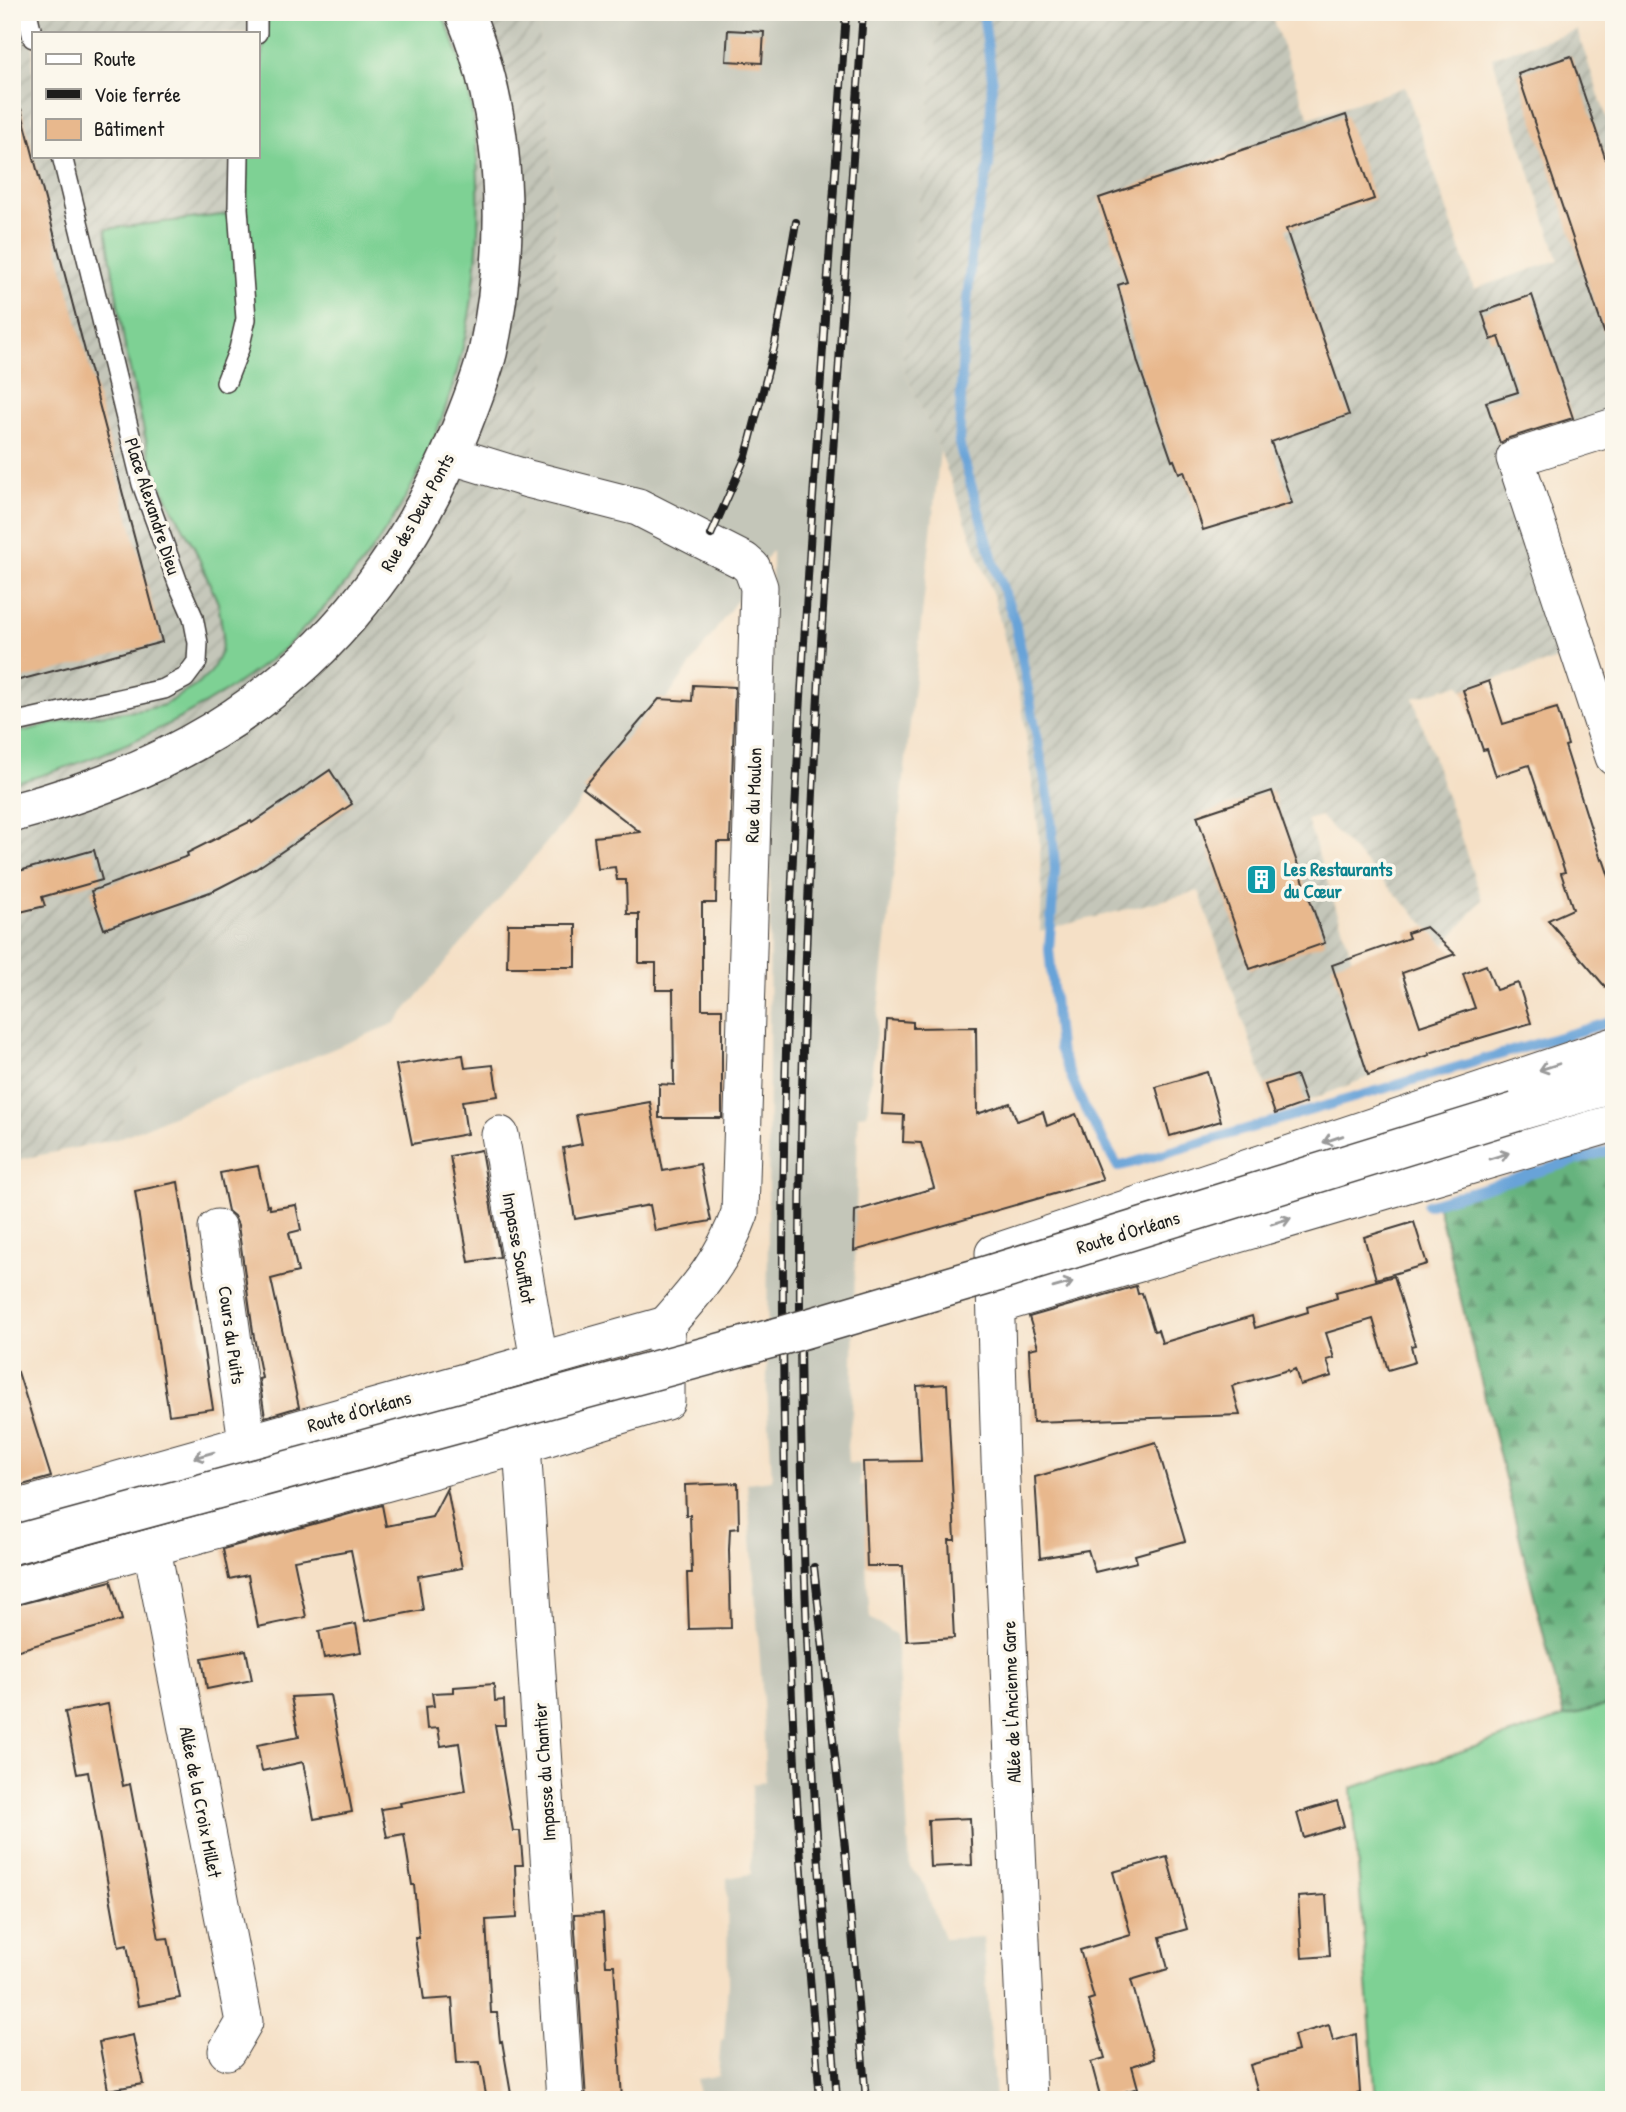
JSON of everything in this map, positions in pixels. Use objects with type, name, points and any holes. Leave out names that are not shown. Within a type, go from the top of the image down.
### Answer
[{"type":"main road","name":"Rue des Deux Ponts","points":[[12,813],[105,786],[145,768],[194,743],[278,686],[349,617],[375,585],[407,536],[450,455],[476,390],[495,314],[501,226],[499,147],[491,98],[464,12]]},
{"type":"main road","name":"Route d'Orléans","points":[[12,1545],[794,1333],[1516,1112],[1605,1088]]},
{"type":"street","points":[[1614,427],[1516,458],[1614,757]]},
{"type":"street","name":"Rue du Moulon","points":[[450,455],[528,479],[638,507],[735,556],[752,568],[757,576],[759,587],[740,1213],[729,1243],[704,1282],[666,1325]]},
{"type":"street","name":"Allée de l'Ancienne Gare","points":[[1028,2100],[994,1253],[1614,1046]]},
{"type":"street","points":[[997,1305],[1614,1123]]},
{"type":"street","name":"Impasse Soufflot","points":[[500,1135],[539,1361]]},
{"type":"street","name":"Cours du Puits","points":[[217,1228],[247,1442]]},
{"type":"street","points":[[12,1586],[522,1445],[666,1401],[666,1325]]},
{"type":"street","name":"Route d'Orléans","points":[[12,1510],[666,1325]]},
{"type":"street","name":"Impasse du Chantier","points":[[522,1445],[565,2100]]},
{"type":"street","name":"Allée de la Croix Millet","points":[[152,1549],[244,2022],[227,2051]]},
{"type":"lane","points":[[27,12],[32,34]]},
{"type":"lane","points":[[257,12],[257,32]]},
{"type":"lane","name":"Place Alexandre Dieu","points":[[12,723],[164,689],[185,677],[197,662],[198,643],[193,617],[142,484],[62,158]]},
{"type":"lane","points":[[226,382],[239,349],[246,319],[238,208],[239,158]]},
{"type":"shaded area","points":[[12,12],[538,12],[552,159],[558,285],[537,433],[508,577],[453,721],[389,801],[277,905],[170,968],[117,1139],[12,1161]]},
{"type":"shaded area","points":[[538,12],[938,12],[902,366],[940,451],[867,1114],[858,1115],[852,1414],[847,1445],[848,1463],[860,1464],[860,1485],[866,1486],[866,1566],[870,1618],[896,1635],[910,1868],[922,1880],[944,1939],[983,1937],[995,2100],[698,2100],[697,2079],[718,2076],[721,2040],[724,2039],[728,1984],[727,1878],[751,1874],[752,1784],[765,1782],[763,1701],[747,1483],[772,1480],[767,1387],[772,551],[662,705],[395,1023],[117,1139],[170,968],[277,905],[389,801],[453,721],[508,577],[537,433],[558,285],[552,159]]},
{"type":"shaded area","points":[[938,12],[1270,12],[1309,118],[1405,87],[1474,289],[1559,260],[1492,57],[1577,30],[1614,140],[1614,427],[1523,456],[1585,650],[1463,690],[1459,684],[1413,698],[1482,900],[1445,945],[1320,816],[1307,820],[1389,1069],[1275,1114],[1199,891],[1040,931],[1042,895],[1039,833],[1022,705],[994,598],[940,451],[902,366]]},
{"type":"green space","points":[[269,12],[441,12],[466,83],[475,132],[478,181],[477,242],[471,302],[460,361],[442,418],[419,472],[390,524],[355,573],[280,652],[219,696],[153,732],[84,761],[12,784],[12,734],[81,717],[164,705],[197,685],[211,672],[221,652],[223,634],[218,603],[194,547],[151,462],[125,347],[106,229],[246,212],[246,158],[259,158],[259,77]]},
{"type":"green space","points":[[1614,1151],[1614,1703],[1564,1717],[1436,1199]]},
{"type":"green space","points":[[1614,1703],[1614,2100],[1376,2100],[1352,1788],[1564,1717]]},
{"type":"building","points":[[728,30],[764,32],[762,63],[726,61]]},
{"type":"building","points":[[1571,56],[1614,184],[1614,346],[1609,347],[1518,74]]},
{"type":"building","points":[[21,109],[162,642],[12,682],[12,110]]},
{"type":"building","points":[[1346,115],[1374,199],[1286,229],[1349,415],[1271,442],[1292,503],[1203,530],[1184,471],[1179,473],[1174,460],[1172,461],[1138,363],[1118,285],[1127,282],[1099,198]]},
{"type":"building","points":[[1532,295],[1573,418],[1500,443],[1486,402],[1518,392],[1499,337],[1491,340],[1482,312]]},
{"type":"building","points":[[1489,681],[1503,724],[1557,708],[1568,745],[1565,746],[1601,860],[1603,859],[1614,891],[1614,997],[1548,920],[1573,909],[1561,873],[1565,872],[1529,765],[1496,776],[1487,749],[1483,750],[1463,690]]},
{"type":"building","points":[[693,685],[735,687],[730,842],[717,842],[716,903],[702,903],[702,1009],[722,1009],[722,1118],[659,1118],[659,1084],[674,1085],[673,990],[656,990],[656,963],[639,963],[639,914],[627,914],[626,880],[617,880],[615,867],[598,869],[594,837],[640,832],[583,788],[659,699],[692,701]]},
{"type":"building","points":[[330,770],[352,804],[256,869],[213,891],[104,929],[91,891],[188,856],[187,853],[251,821],[252,823]]},
{"type":"building","name":"Les Restaurants du Cœur","points":[[1272,791],[1325,943],[1250,969],[1197,816]]},
{"type":"building","points":[[94,850],[102,880],[42,897],[45,906],[12,914],[12,873]]},
{"type":"building","points":[[508,924],[576,924],[576,967],[507,967]]},
{"type":"building","points":[[1426,927],[1455,954],[1402,973],[1420,1026],[1475,1008],[1463,974],[1486,965],[1496,990],[1518,983],[1531,1023],[1429,1053],[1430,1055],[1368,1075],[1332,965],[1409,938],[1407,933]]},
{"type":"building","points":[[887,1020],[913,1022],[913,1028],[976,1027],[977,1114],[1010,1103],[1017,1121],[1043,1112],[1047,1126],[1076,1114],[1103,1180],[854,1251],[855,1211],[934,1188],[921,1143],[903,1142],[904,1115],[882,1114]]},
{"type":"building","points":[[463,1055],[465,1068],[493,1065],[498,1096],[462,1101],[467,1134],[412,1144],[396,1065]]},
{"type":"building","points":[[1207,1072],[1221,1121],[1170,1136],[1156,1087]]},
{"type":"building","points":[[1296,1075],[1306,1103],[1275,1114],[1265,1085]]},
{"type":"building","points":[[650,1102],[663,1171],[700,1164],[711,1221],[655,1231],[650,1205],[575,1219],[563,1148],[582,1144],[576,1115]]},
{"type":"building","points":[[481,1150],[500,1257],[469,1262],[450,1156]]},
{"type":"building","points":[[258,1166],[267,1206],[269,1205],[270,1209],[296,1205],[301,1230],[289,1233],[298,1272],[271,1279],[299,1407],[265,1417],[259,1379],[262,1378],[238,1225],[228,1211],[220,1173]]},
{"type":"building","points":[[178,1182],[213,1409],[169,1415],[135,1191]]},
{"type":"building","points":[[1414,1222],[1427,1264],[1376,1279],[1364,1237]]},
{"type":"building","points":[[1394,1276],[1415,1345],[1411,1346],[1415,1362],[1388,1370],[1373,1319],[1326,1333],[1334,1358],[1327,1360],[1332,1376],[1300,1385],[1295,1369],[1232,1386],[1240,1415],[1033,1422],[1029,1349],[1038,1347],[1029,1317],[1136,1286],[1138,1294],[1142,1293],[1154,1331],[1158,1330],[1162,1343],[1252,1316],[1255,1328],[1308,1312],[1307,1307],[1337,1298],[1336,1292]]},
{"type":"building","points":[[18,1372],[51,1477],[12,1488],[12,1373]]},
{"type":"building","points":[[947,1384],[955,1540],[949,1540],[954,1638],[907,1641],[903,1566],[867,1566],[863,1462],[921,1461],[917,1386]]},
{"type":"building","points":[[1156,1442],[1185,1541],[1135,1555],[1137,1562],[1095,1572],[1088,1550],[1040,1558],[1035,1477]]},
{"type":"building","points":[[738,1483],[739,1528],[730,1529],[731,1628],[689,1629],[687,1573],[692,1573],[690,1515],[686,1515],[685,1485]]},
{"type":"building","points":[[447,1488],[462,1568],[418,1576],[423,1610],[365,1621],[351,1550],[294,1560],[306,1617],[258,1627],[248,1575],[229,1579],[223,1549],[382,1505],[386,1526],[432,1517]]},
{"type":"building","points":[[111,1581],[122,1620],[12,1652],[12,1606]]},
{"type":"building","points":[[356,1624],[361,1652],[324,1658],[319,1631]]},
{"type":"building","points":[[246,1650],[252,1680],[207,1689],[202,1658]]},
{"type":"building","points":[[494,1684],[495,1701],[504,1700],[505,1725],[495,1725],[513,1831],[520,1831],[523,1865],[515,1865],[517,1918],[486,1920],[491,2013],[497,2013],[512,2100],[487,2100],[480,2062],[457,2063],[452,1998],[424,2000],[415,1938],[419,1938],[414,1885],[404,1834],[387,1837],[381,1809],[466,1791],[459,1743],[441,1746],[438,1728],[427,1729],[425,1707],[434,1706],[432,1693],[454,1692],[454,1687]]},
{"type":"building","points":[[330,1695],[352,1812],[314,1819],[303,1762],[262,1771],[257,1745],[299,1737],[291,1697]]},
{"type":"building","points":[[108,1704],[123,1786],[130,1784],[159,1939],[168,1938],[180,1998],[138,2006],[127,1945],[119,1947],[88,1772],[77,1774],[65,1712]]},
{"type":"building","points":[[1337,1801],[1344,1826],[1304,1838],[1297,1813]]},
{"type":"building","points":[[970,1818],[972,1865],[930,1867],[928,1820]]},
{"type":"building","points":[[1167,1857],[1187,1929],[1160,1937],[1168,1969],[1131,1980],[1154,2059],[1132,2066],[1138,2088],[1101,2099],[1091,2062],[1105,2058],[1088,2000],[1094,1998],[1080,1950],[1131,1935],[1113,1872]]},
{"type":"building","points":[[1326,1895],[1330,1956],[1302,1958],[1298,1897]]},
{"type":"building","points":[[603,1914],[606,1965],[614,1965],[622,2100],[586,2100],[574,1915]]},
{"type":"building","points":[[1329,2025],[1333,2041],[1356,2034],[1360,2093],[1336,2100],[1260,2100],[1250,2065],[1298,2051],[1294,2035]]},
{"type":"building","points":[[133,2035],[143,2084],[108,2090],[99,2042]]},
{"type":"waterway","points":[[983,12],[992,78],[989,166],[973,236],[963,346],[959,443],[994,564],[1015,622],[1050,806],[1055,869],[1049,949],[1059,1048],[1084,1107],[1118,1167],[1614,1021]]},
{"type":"waterway","points":[[1427,1205],[1614,1149]]},
{"type":"railway","points":[[820,2100],[800,1848],[791,1681],[784,1428],[785,1092],[801,687],[846,12]]},
{"type":"railway","points":[[837,2100],[818,1848],[806,1597],[800,1344],[802,1092],[818,687],[863,12]]},
{"type":"railway","points":[[711,535],[746,456],[775,344],[796,222]]},
{"type":"railway","points":[[814,1567],[845,1848],[866,2100]]},
{"type":"place","name":"Les Restaurants du Cœur","points":[[1261,880]]}]
